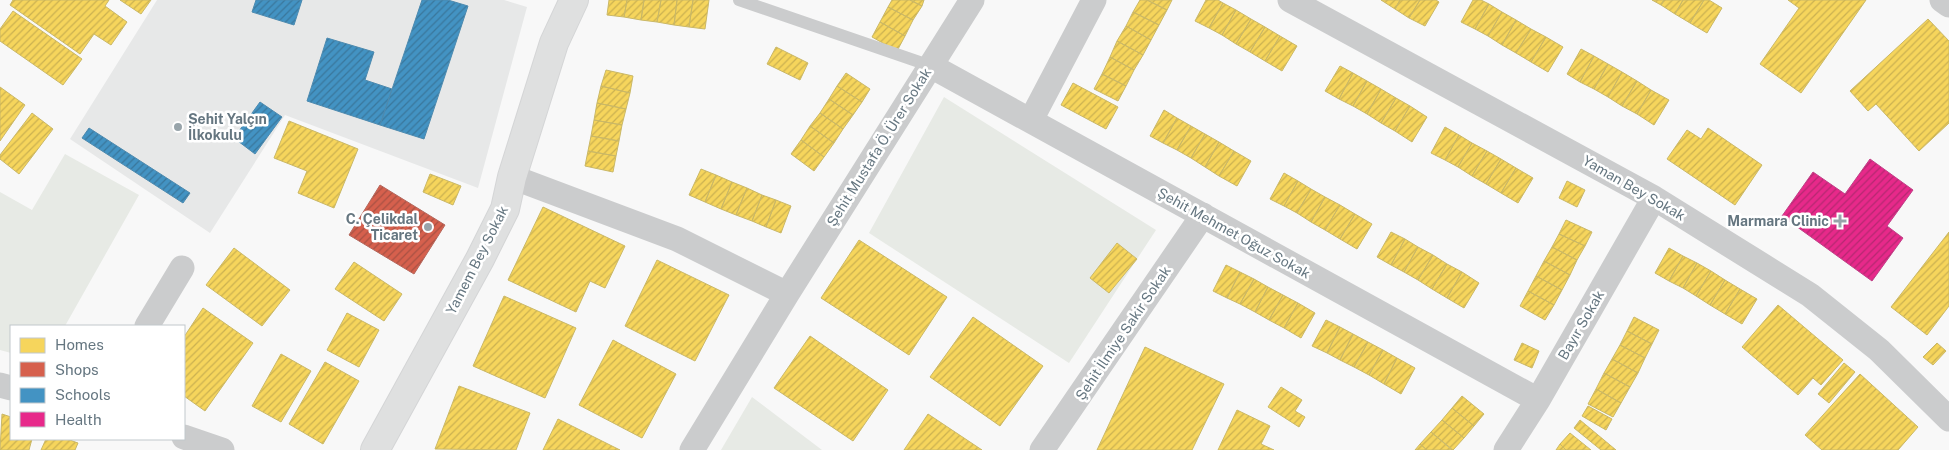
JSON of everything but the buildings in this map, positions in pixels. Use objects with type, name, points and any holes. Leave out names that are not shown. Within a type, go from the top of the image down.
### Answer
[{"type":"street","name":"Şehit Mustafa Ö. Ürer Sokak","points":[[692,450],[787,294],[972,0]]},
{"type":"street","points":[[1031,120],[1094,0]]},
{"type":"street","name":"Yaman Bey Sokak","points":[[1290,0],[1654,198],[1810,295],[1879,350],[1949,419]]},
{"type":"street","points":[[1942,0],[1949,5]]},
{"type":"street","name":"Yamem Bey Sokak","points":[[375,450],[505,210],[512,177],[569,1]]},
{"type":"street","name":"Şehit Mehmet Oğuz Sokak","points":[[931,66],[1538,400]]},
{"type":"street","points":[[512,177],[677,239],[787,294]]},
{"type":"street","name":"Bayır Sokak","points":[[1506,450],[1538,400],[1654,198]]},
{"type":"street","name":"Şehit İlmiye Sakir Sokak","points":[[1042,450],[1203,215]]},
{"type":"street","points":[[148,325],[182,268]]},
{"type":"street","points":[[185,437],[222,450]]},
{"type":"lane","points":[[739,0],[931,66]]},
{"type":"shaded area","name":"Şehit Yalçın İlkokulu","points":[[157,0],[504,0],[527,7],[478,188],[285,115],[210,233],[70,139]]},
{"type":"shaded area","points":[[944,97],[1156,230],[1069,363],[869,233]]},
{"type":"shaded area","points":[[65,154],[139,195],[66,325],[10,325],[10,353],[0,350],[0,192],[32,210]]},
{"type":"shaded area","points":[[752,397],[822,450],[721,450]]},
{"type":"place","name":"Şehit Yalçın İlkokulu","points":[[178,127]]},
{"type":"place","name":"Marmara Clinic","points":[[1840,221]]},
{"type":"place","name":"C. Çelikdal Ticaret","points":[[428,227]]}]
